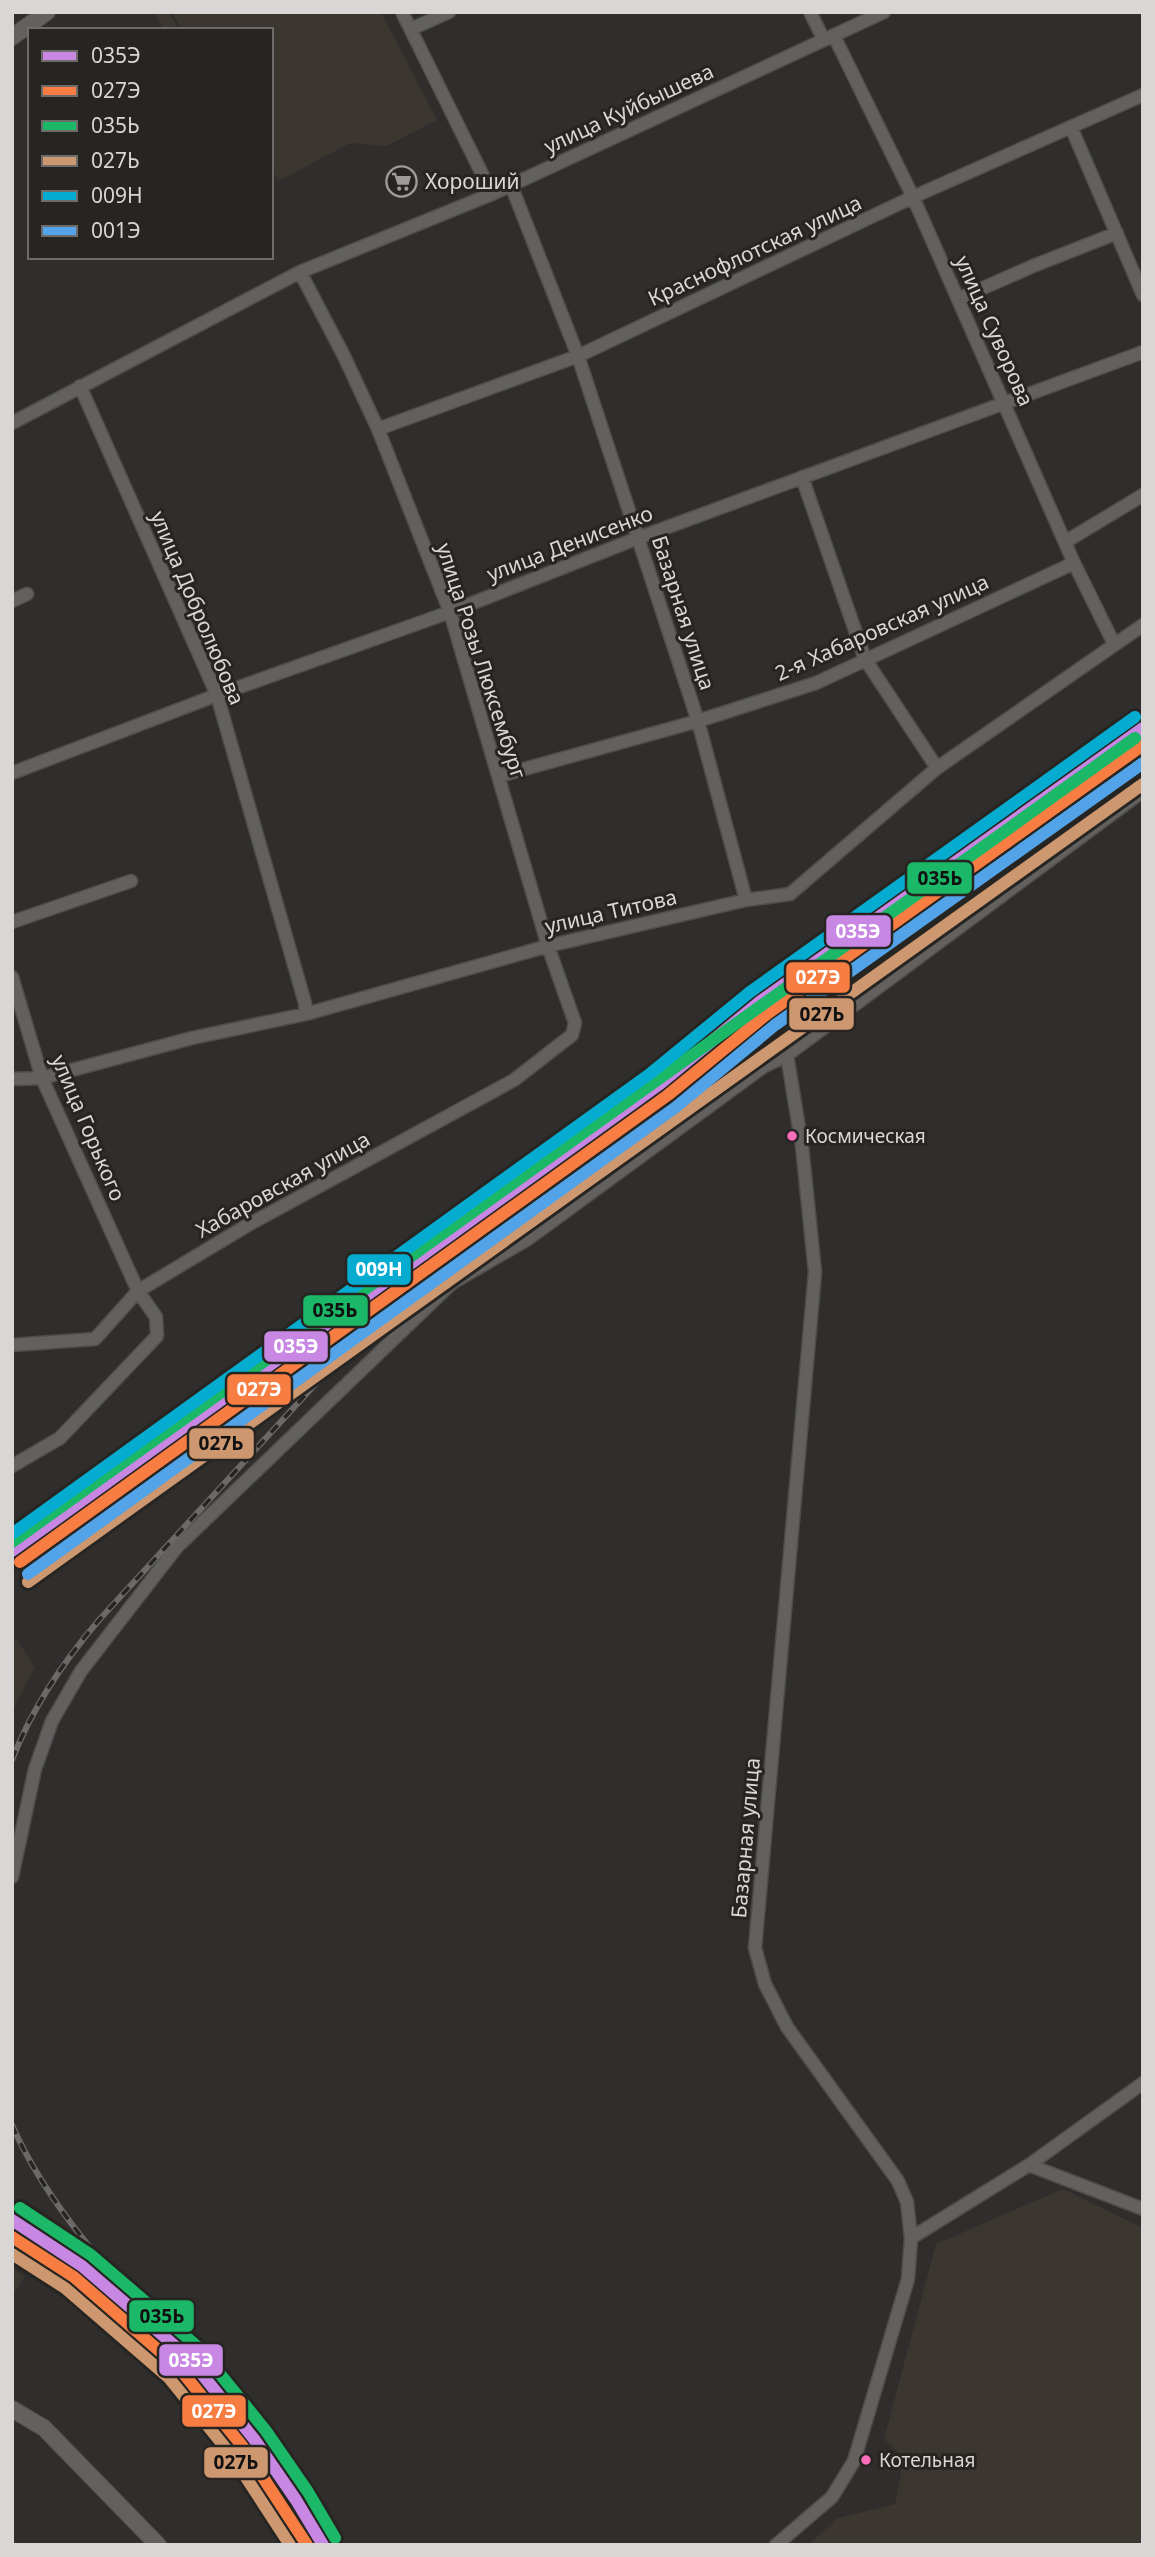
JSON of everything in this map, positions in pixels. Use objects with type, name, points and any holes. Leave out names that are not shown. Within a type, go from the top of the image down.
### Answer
[{"type":"street","points":[[12,37],[47,12]]},
{"type":"street","points":[[402,12],[492,194]]},
{"type":"street","points":[[411,29],[449,12]]},
{"type":"street","name":"улица Суворова","points":[[810,12],[829,38],[913,197],[1074,563],[1114,644]]},
{"type":"street","name":"улица Куйбышева","points":[[12,423],[300,272],[511,186],[884,12]]},
{"type":"street","name":"Краснофлотская улица","points":[[379,429],[578,356],[913,197],[1143,95]]},
{"type":"street","points":[[1071,127],[1143,295]]},
{"type":"street","name":"Базарная улица","points":[[511,186],[578,356],[638,538],[698,721],[746,900]]},
{"type":"street","points":[[958,299],[1117,233]]},
{"type":"street","name":"улица Розы Люксембург","points":[[300,272],[379,429],[450,612],[548,946],[575,1023],[572,1035]]},
{"type":"street","name":"улица Денисенко","points":[[12,773],[1143,352]]},
{"type":"street","name":"улица Добролюбова","points":[[79,386],[216,695],[306,1014]]},
{"type":"street","points":[[802,477],[866,659],[937,768]]},
{"type":"street","points":[[1065,542],[1143,495]]},
{"type":"street","name":"2-я Хабаровская улица","points":[[499,776],[698,721],[816,682],[1074,563]]},
{"type":"street","points":[[12,601],[27,594]]},
{"type":"street","name":"улица Титова","points":[[12,1080],[42,1078],[192,1038],[306,1014],[548,946],[746,900],[790,894],[937,768],[1143,625]]},
{"type":"street","points":[[12,1877],[35,1769],[52,1721],[81,1671],[177,1547],[452,1283],[528,1239],[763,1068],[787,1055],[1143,791]]},
{"type":"street","points":[[12,922],[131,881]]},
{"type":"street","name":"улица Горького","points":[[12,976],[42,1078],[138,1291],[156,1317],[157,1336],[60,1438],[12,1466]]},
{"type":"street","name":"Хабаровская улица","points":[[12,1345],[95,1339],[138,1291],[248,1226],[514,1080],[572,1035]]},
{"type":"street","name":"Базарная улица","points":[[776,2545],[832,2497],[854,2461],[908,2279],[911,2238],[907,2202],[898,2180],[787,2027],[765,1984],[755,1948],[815,1272],[802,1146],[787,1055]]},
{"type":"street","points":[[911,2238],[1029,2165],[1143,2083]]},
{"type":"street","points":[[1029,2165],[1143,2209]]},
{"type":"street","points":[[12,2409],[44,2428],[158,2545]]},
{"type":"shaded area","points":[[153,12],[168,12],[179,28],[163,28]]},
{"type":"shaded area","points":[[171,12],[381,12],[437,120],[387,146],[350,143],[279,181],[273,171],[273,28],[182,28]]},
{"type":"shaded area","points":[[17,1640],[35,1667],[12,1712],[12,1643]]},
{"type":"shaded area","points":[[1063,2189],[1143,2228],[1143,2545],[808,2545],[838,2518],[895,2504],[904,2458],[884,2439],[936,2244]]},
{"type":"shaded area","points":[[12,2267],[25,2277],[12,2295]]},
{"type":"railway","points":[[12,1760],[39,1704],[61,1669],[99,1620],[354,1342],[433,1275],[726,1060],[1143,761]]},
{"type":"railway","points":[[12,2125],[28,2158],[68,2219],[115,2277],[189,2358]]},
{"type":"railway","points":[[12,2228],[77,2273],[183,2365],[249,2446],[314,2545]]},
{"type":"transit line","name":"009Н","points":[[12,1534],[651,1073],[750,992],[1135,717]]},
{"type":"transit line","name":"035Э","points":[[12,1551],[660,1084],[758,1003],[1143,728]]},
{"type":"transit line","name":"035Ь","points":[[12,1542],[1135,738]]},
{"type":"transit line","name":"027Э","points":[[20,1562],[668,1095],[767,1014],[1143,745]]},
{"type":"transit line","name":"001Э","points":[[28,1574],[676,1107],[775,1025],[1143,763]]},
{"type":"transit line","name":"027Ь","points":[[28,1582],[1143,784]]},
{"type":"transit line","name":"035Ь","points":[[20,2208],[91,2255],[199,2348],[266,2431],[308,2492],[335,2538]]},
{"type":"transit line","name":"035Э","points":[[12,2220],[82,2266],[189,2358],[254,2439],[323,2545]]},
{"type":"transit line","name":"027Э","points":[[12,2237],[74,2277],[179,2368],[243,2447],[307,2545]]},
{"type":"transit line","name":"027Ь","points":[[12,2254],[65,2288],[169,2378],[232,2456],[290,2545]]},
{"type":"place","name":"Хороший","points":[[402,182]]},
{"type":"place","name":"Космическая","points":[[792,1136]]},
{"type":"place","name":"Котельная","points":[[866,2460]]}]
